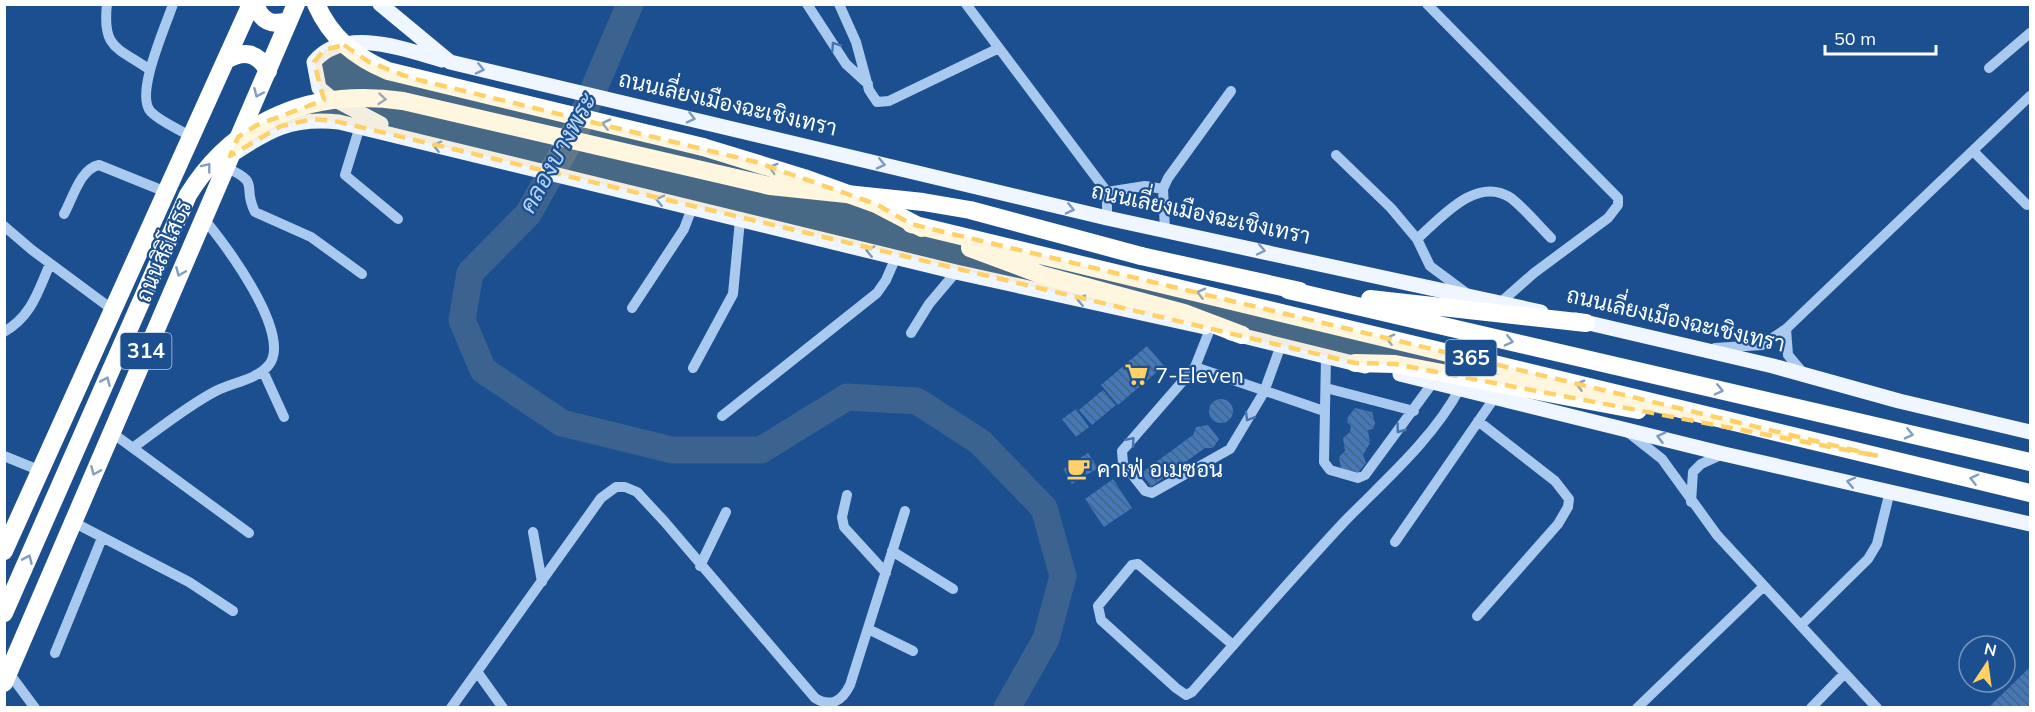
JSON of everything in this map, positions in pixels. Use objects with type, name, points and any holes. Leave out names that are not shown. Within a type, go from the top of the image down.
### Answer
[{"type":"highway","points":[[253,4],[259,15],[267,22],[281,24],[292,12]]},
{"type":"highway","name":"ถนนสิริโสธร","points":[[4,551],[10,526],[41,471],[253,4]]},
{"type":"highway","points":[[316,4],[322,18],[341,43],[369,62],[388,71],[703,147],[804,178],[876,204],[911,224],[1042,275],[1184,313],[1242,335]]},
{"type":"highway","name":"ถนนสิริโสธร","points":[[7,678],[292,12]]},
{"type":"highway","points":[[226,60],[237,54],[249,53],[259,58],[267,71]]},
{"type":"highway","points":[[4,613],[188,195],[207,167],[229,144],[257,125],[291,110],[343,98],[381,98],[403,101],[760,184],[923,202],[970,210],[1141,256],[1288,290],[1586,323]]},
{"type":"highway","name":"365","points":[[911,224],[2031,493]]},
{"type":"highway","name":"365","points":[[1288,290],[2031,462]]},
{"type":"highway","points":[[1355,363],[1395,364],[1878,456]]},
{"type":"main road","name":"ถนนเลี่ยงเมืองฉะเชิงเทรา","points":[[380,4],[450,62],[1107,218],[1501,302],[2031,432]]},
{"type":"main road","points":[[413,140],[330,97],[319,88],[314,62],[324,50],[355,44],[386,44],[450,62]]},
{"type":"main road","name":"365","points":[[227,162],[262,134],[299,121],[314,120],[360,126],[956,272],[1242,335],[1724,454],[2031,524]]},
{"type":"street","points":[[107,4],[106,36],[150,70]]},
{"type":"street","points":[[173,4],[150,70],[145,94],[146,105],[152,113],[191,137]]},
{"type":"street","points":[[807,4],[846,64],[868,84]]},
{"type":"street","points":[[839,4],[856,42],[873,98],[882,103],[997,49]]},
{"type":"street","points":[[966,4],[997,49],[1107,192],[1107,218]]},
{"type":"street","points":[[1427,4],[1618,198],[1618,206],[1608,218],[1534,273],[1501,302]]},
{"type":"street","points":[[1989,68],[2031,33]]},
{"type":"street","points":[[1165,230],[1163,189],[1175,165],[1231,91]]},
{"type":"street","points":[[1643,337],[1693,346],[1741,348],[1762,345],[1786,329],[2031,96]]},
{"type":"street","points":[[360,126],[345,176],[398,219]]},
{"type":"street","points":[[1973,151],[2027,205]]},
{"type":"street","points":[[1336,155],[1391,208],[1417,239],[1430,266],[1469,295]]},
{"type":"street","points":[[227,162],[250,182],[250,204],[255,212],[311,237],[362,274]]},
{"type":"street","points":[[64,214],[85,173],[99,165],[166,192]]},
{"type":"street","points":[[1107,192],[1145,186],[1163,189]]},
{"type":"street","points":[[1417,239],[1464,199],[1483,190],[1498,191],[1512,199],[1551,238]]},
{"type":"street","points":[[632,308],[684,229],[692,208]]},
{"type":"street","points":[[134,447],[215,391],[263,371],[274,356],[273,332],[226,244],[203,218]]},
{"type":"street","points":[[693,368],[734,294],[740,220]]},
{"type":"street","points":[[4,226],[50,264],[113,310]]},
{"type":"street","points":[[722,416],[877,293],[886,280],[896,257]]},
{"type":"street","points":[[4,332],[22,321],[50,264]]},
{"type":"street","points":[[911,333],[929,304],[956,272]]},
{"type":"street","points":[[1210,329],[1195,367],[1122,451],[1123,463],[1145,491],[1152,493],[1230,449],[1264,392],[1281,345]]},
{"type":"street","points":[[1786,329],[1788,356],[1805,375]]},
{"type":"street","points":[[1326,357],[1324,462],[1330,470],[1358,478],[1365,475],[1434,381]]},
{"type":"street","points":[[1195,367],[1324,411]]},
{"type":"street","points":[[263,371],[284,417]]},
{"type":"street","points":[[1326,388],[1414,411]]},
{"type":"street","points":[[1233,645],[1138,564],[1132,565],[1098,606],[1101,620],[1186,695],[1192,692],[1442,417],[1460,388]]},
{"type":"street","points":[[1395,542],[1495,397]]},
{"type":"street","points":[[1477,616],[1558,524],[1568,507],[1569,499],[1554,481],[1478,421]]},
{"type":"street","points":[[1620,427],[1662,459],[1691,502],[1764,586],[1877,708]]},
{"type":"street","points":[[111,432],[249,533]]},
{"type":"street","points":[[1691,502],[1693,472],[1701,464],[1724,454]]},
{"type":"street","points":[[4,456],[41,471]]},
{"type":"street","points":[[451,708],[601,498],[616,487],[626,487],[637,492],[664,520],[700,566],[815,698],[824,704],[835,706],[850,685],[905,511]]},
{"type":"street","points":[[1801,625],[1868,559],[1877,544],[1890,491]]},
{"type":"street","points":[[847,495],[842,517],[844,527],[886,573]]},
{"type":"street","points":[[700,566],[726,512]]},
{"type":"street","points":[[73,522],[205,591],[233,611]]},
{"type":"street","points":[[533,531],[542,582]]},
{"type":"street","points":[[55,653],[102,538]]},
{"type":"street","points":[[892,551],[953,589]]},
{"type":"street","points":[[1637,708],[1764,586]]},
{"type":"street","points":[[868,629],[913,651]]},
{"type":"street","points":[[477,673],[503,708]]},
{"type":"street","points":[[1811,708],[1845,673]]},
{"type":"street","points":[[7,678],[35,708]]},
{"type":"highlighted area","points":[[344,45],[369,62],[411,78],[756,162],[876,204],[911,224],[1878,456],[1395,364],[1355,363],[339,122],[314,119],[281,126],[230,156],[238,137],[257,125],[324,100],[314,62],[324,50]]},
{"type":"building","points":[[1147,346],[1164,366],[1118,405],[1101,385]]},
{"type":"building","points":[[1103,390],[1116,405],[1092,425],[1079,410]]},
{"type":"building","points":[[1221,399],[1226,400],[1232,406],[1232,416],[1226,422],[1221,423],[1216,422],[1210,416],[1209,411],[1210,406],[1216,400]]},
{"type":"building","points":[[1355,408],[1372,412],[1375,423],[1373,429],[1368,430],[1370,443],[1363,455],[1366,463],[1358,473],[1341,468],[1339,457],[1345,451],[1343,438],[1350,432],[1348,417]]},
{"type":"building","points":[[1076,409],[1089,427],[1076,437],[1062,419]]},
{"type":"building","points":[[1208,425],[1219,439],[1213,448],[1205,448],[1151,487],[1141,473],[1193,435],[1196,427]]},
{"type":"building","points":[[1088,453],[1098,468],[1072,484],[1063,469]]},
{"type":"building","points":[[1113,479],[1132,508],[1104,527],[1085,499]]},
{"type":"building","points":[[2030,667],[2030,708],[1988,708],[2002,694],[2017,694],[2017,680]]},
{"type":"waterway","name":"คลองบางพระ","points":[[630,4],[578,126],[528,214],[470,273],[462,320],[483,370],[562,423],[672,450],[761,450],[847,397],[917,401],[980,442],[1044,508],[1063,576],[1046,639],[1007,708]]},
{"type":"place","name":"7-Eleven","points":[[1137,375]]},
{"type":"place","name":"คาเฟ่ อเมซอน","points":[[1079,469]]}]
